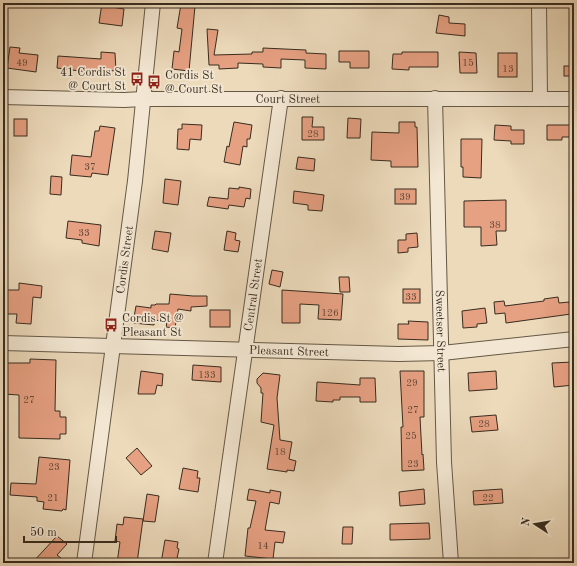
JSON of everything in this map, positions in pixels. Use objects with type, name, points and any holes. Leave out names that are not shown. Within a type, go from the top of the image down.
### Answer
[{"type":"street","name":"Cordis Street","points":[[84,563],[114,346],[153,3]]},
{"type":"street","points":[[539,3],[540,99]]},
{"type":"street","name":"Court Street","points":[[3,97],[122,100],[281,98],[574,99]]},
{"type":"street","name":"Central Street","points":[[215,563],[244,350],[281,98]]},
{"type":"street","name":"Sweetser Street","points":[[435,98],[444,462],[451,563]]},
{"type":"street","name":"Pleasant Street","points":[[3,343],[244,350],[442,353],[574,339]]},
{"type":"building","points":[[102,3],[113,3],[112,7],[124,9],[122,26],[99,23]]},
{"type":"building","points":[[181,4],[195,6],[189,71],[172,69],[174,51],[179,52],[182,29],[177,28]]},
{"type":"building","points":[[439,15],[449,17],[449,23],[465,24],[465,36],[436,33]]},
{"type":"building","points":[[207,29],[218,30],[214,55],[252,54],[252,52],[263,52],[263,48],[306,50],[306,53],[326,54],[326,69],[305,68],[305,60],[281,59],[281,68],[263,67],[263,64],[238,63],[238,68],[219,69],[219,65],[209,65]]},
{"type":"building","points":[[10,47],[20,48],[19,53],[38,55],[36,72],[7,68]]},
{"type":"building","points":[[339,51],[369,51],[369,68],[350,68],[350,62],[339,62]]},
{"type":"building","points":[[101,52],[115,53],[116,71],[103,70],[103,74],[57,68],[58,56],[101,59]]},
{"type":"building","points":[[402,52],[438,52],[438,67],[409,67],[409,70],[392,69],[393,54],[402,54]]},
{"type":"building","points":[[459,52],[476,53],[477,73],[460,73]]},
{"type":"building","points":[[498,53],[517,53],[517,77],[498,77]]},
{"type":"building","points":[[564,66],[574,66],[574,76],[564,76]]},
{"type":"building","points":[[302,117],[313,117],[312,127],[324,127],[324,140],[302,140]]},
{"type":"building","points":[[348,118],[361,119],[360,138],[347,138]]},
{"type":"building","points":[[14,119],[27,119],[27,136],[14,136]]},
{"type":"building","points":[[234,122],[252,125],[250,139],[247,139],[247,147],[243,146],[240,165],[224,162],[227,146],[229,147]]},
{"type":"building","points":[[399,122],[415,122],[415,127],[417,127],[418,167],[391,167],[391,161],[371,160],[372,132],[399,133]]},
{"type":"building","points":[[182,124],[202,125],[201,140],[190,139],[189,150],[177,149],[178,129],[182,129]]},
{"type":"building","points":[[495,125],[511,126],[511,130],[524,130],[524,144],[511,144],[511,141],[494,140]]},
{"type":"building","points":[[547,125],[573,125],[573,137],[562,137],[562,140],[547,140]]},
{"type":"building","points":[[100,126],[115,128],[108,175],[92,173],[91,177],[70,175],[72,155],[91,157],[95,131],[99,131]]},
{"type":"building","points":[[461,139],[482,139],[481,178],[463,177],[463,167],[461,167]]},
{"type":"building","points":[[298,157],[315,159],[314,171],[296,169]]},
{"type":"building","points":[[51,176],[62,177],[61,195],[50,194]]},
{"type":"building","points":[[165,179],[181,181],[178,205],[163,203]]},
{"type":"building","points":[[239,187],[251,189],[250,199],[246,198],[244,207],[229,205],[228,209],[207,206],[209,197],[228,199],[229,188],[239,189]]},
{"type":"building","points":[[395,189],[416,189],[416,204],[395,204]]},
{"type":"building","points":[[294,191],[324,195],[322,211],[308,210],[308,205],[293,203]]},
{"type":"building","points":[[506,200],[506,231],[496,231],[497,245],[481,246],[481,227],[464,227],[464,201]]},
{"type":"building","points":[[68,221],[101,225],[99,246],[82,243],[82,240],[66,238]]},
{"type":"building","points":[[155,231],[171,233],[168,252],[152,249]]},
{"type":"building","points":[[227,231],[236,233],[235,240],[240,241],[238,252],[224,250]]},
{"type":"building","points":[[417,233],[418,247],[408,248],[408,252],[398,253],[398,240],[406,240],[406,234]]},
{"type":"building","points":[[272,270],[283,272],[280,287],[269,284]]},
{"type":"building","points":[[339,277],[349,277],[350,292],[340,292]]},
{"type":"building","points":[[19,283],[42,286],[41,298],[33,297],[31,324],[16,323],[17,314],[3,314],[3,290],[19,290]]},
{"type":"building","points":[[403,289],[420,289],[420,303],[403,303]]},
{"type":"building","points":[[282,290],[343,294],[341,320],[318,319],[319,305],[300,304],[300,323],[282,323]]},
{"type":"building","points":[[170,294],[207,296],[207,306],[191,307],[191,311],[178,309],[175,328],[166,327],[167,322],[155,320],[154,325],[133,323],[136,306],[151,308],[151,305],[169,304]]},
{"type":"building","points":[[558,297],[559,303],[569,302],[571,314],[506,323],[505,313],[495,314],[494,302],[504,301],[505,306],[544,301],[544,299]]},
{"type":"building","points":[[485,308],[487,323],[477,324],[477,327],[463,328],[462,311]]},
{"type":"building","points":[[210,310],[230,310],[230,327],[210,327]]},
{"type":"building","points":[[408,321],[428,322],[428,340],[398,339],[398,324],[409,324]]},
{"type":"building","points":[[30,359],[56,360],[55,411],[60,411],[60,417],[66,417],[66,434],[60,434],[60,439],[19,438],[19,395],[3,394],[3,363],[30,363]]},
{"type":"building","points":[[573,362],[574,385],[554,387],[552,363]]},
{"type":"building","points":[[193,365],[221,367],[221,382],[192,380]]},
{"type":"building","points":[[141,371],[163,374],[162,386],[157,385],[155,394],[138,394]]},
{"type":"building","points":[[400,371],[424,371],[424,417],[420,417],[424,470],[402,471],[401,427],[403,427]]},
{"type":"building","points":[[496,371],[497,389],[469,391],[468,373]]},
{"type":"building","points":[[263,373],[280,375],[277,398],[280,440],[292,442],[289,459],[296,461],[294,471],[287,470],[287,472],[267,469],[274,425],[261,422],[263,393],[261,393],[261,388],[257,383],[257,379]]},
{"type":"building","points":[[360,378],[375,378],[376,402],[360,402],[360,397],[340,397],[340,400],[333,400],[333,402],[316,401],[317,382],[360,385]]},
{"type":"building","points":[[496,415],[498,430],[472,432],[470,417]]},
{"type":"building","points":[[137,448],[152,466],[141,475],[126,458]]},
{"type":"building","points":[[39,457],[70,460],[66,510],[43,509],[44,502],[37,501],[37,497],[10,495],[11,483],[36,484]]},
{"type":"building","points":[[183,468],[198,471],[197,478],[200,478],[198,492],[179,489]]},
{"type":"building","points":[[249,489],[270,493],[270,490],[281,492],[279,504],[270,502],[265,530],[285,532],[283,543],[275,542],[273,559],[245,556],[248,528],[250,528],[256,501],[247,500]]},
{"type":"building","points":[[424,489],[425,504],[400,506],[399,492]]},
{"type":"building","points":[[502,489],[503,503],[474,505],[473,491]]},
{"type":"building","points":[[147,494],[159,496],[155,522],[143,521]]},
{"type":"building","points":[[124,517],[143,519],[137,563],[117,563],[120,542],[115,541],[117,524],[123,525]]},
{"type":"building","points":[[429,523],[430,539],[390,540],[390,524]]},
{"type":"building","points":[[343,527],[353,527],[352,544],[342,544]]},
{"type":"building","points":[[57,536],[67,544],[57,555],[61,558],[56,563],[32,563]]},
{"type":"building","points":[[165,540],[178,542],[177,548],[179,549],[176,563],[161,563]]},
{"type":"place","name":"41 Cordis St @ Court St","points":[[137,79]]},
{"type":"place","name":"Cordis St @ Court St","points":[[154,82]]},
{"type":"place","name":"Cordis St @ Pleasant St","points":[[111,325]]}]
